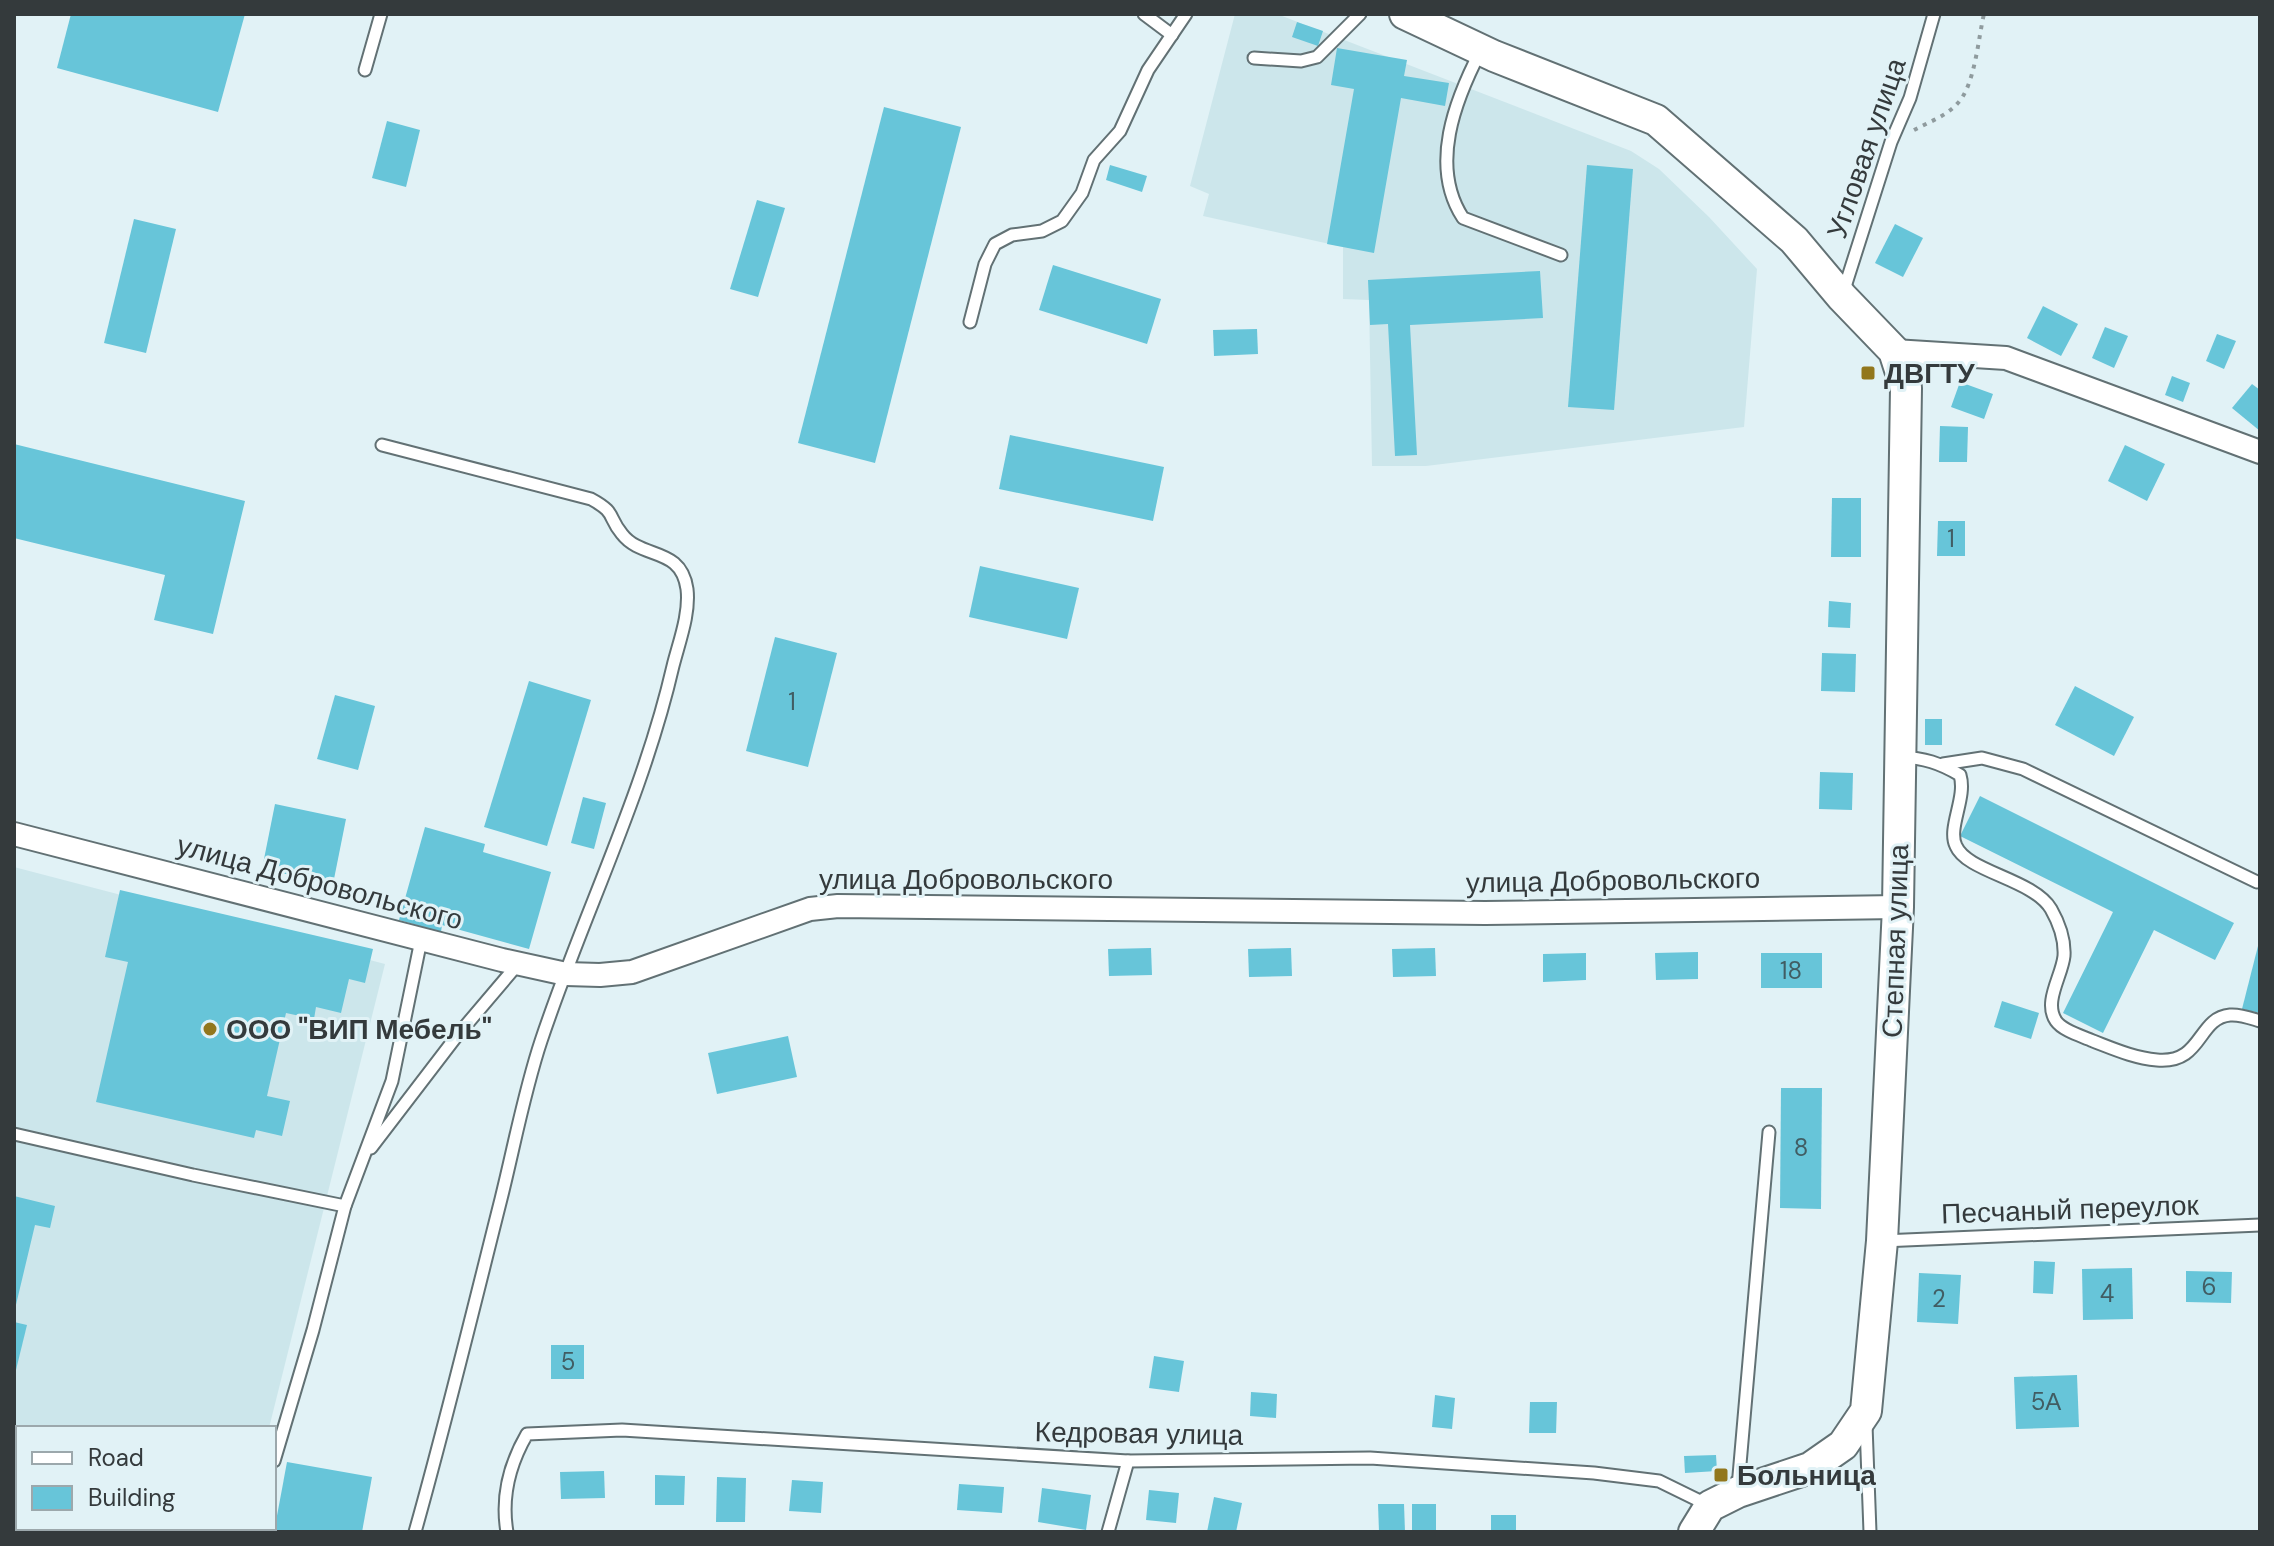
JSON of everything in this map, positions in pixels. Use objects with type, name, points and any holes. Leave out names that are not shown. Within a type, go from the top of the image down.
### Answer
[{"type":"street","points":[[1405,14],[1481,50],[1656,120],[1794,240],[1842,297],[1894,351],[2006,358],[2260,452]]},
{"type":"street","name":"Степная улица","points":[[1866,1411],[1882,1241],[1898,907],[1906,388],[1894,351]]},
{"type":"street","name":"улица Добровольского","points":[[14,834],[421,940],[566,974],[632,972],[810,909],[838,906],[1485,913],[1898,907]]},
{"type":"street","points":[[1694,1532],[1710,1506],[1738,1492],[1810,1468],[1843,1445],[1866,1411]]},
{"type":"lane","points":[[365,70],[381,14]]},
{"type":"lane","points":[[1144,14],[1172,35]]},
{"type":"lane","points":[[970,322],[985,264],[995,244],[1012,235],[1042,231],[1062,221],[1082,193],[1094,160],[1120,131],[1148,70],[1186,14]]},
{"type":"lane","points":[[1254,58],[1301,61],[1317,57],[1360,14]]},
{"type":"lane","name":"Угловая улица","points":[[1842,297],[1891,142],[1910,98],[1934,14]]},
{"type":"lane","points":[[1481,50],[1461,88],[1448,143],[1447,175],[1454,204],[1463,218],[1561,255]]},
{"type":"lane","points":[[382,445],[591,499],[606,507],[622,534],[673,560],[682,571],[687,590],[686,613],[668,691],[631,808],[540,1043],[415,1532]]},
{"type":"lane","points":[[1901,757],[1943,764],[1960,775],[1964,787],[1953,836],[1956,848],[1965,858],[2022,884],[2049,906],[2061,929],[2064,955],[2050,1006],[2056,1021],[2068,1030],[2130,1056],[2160,1061],[2182,1057],[2198,1043],[2211,1023],[2227,1015],[2260,1021]]},
{"type":"lane","points":[[1943,764],[1982,758],[2023,769],[2257,882]]},
{"type":"lane","points":[[276,1454],[345,1206],[392,1081],[421,940]]},
{"type":"lane","points":[[363,1158],[456,1037],[518,964]]},
{"type":"lane","points":[[1738,1492],[1769,1132]]},
{"type":"lane","points":[[14,1134],[345,1206]]},
{"type":"lane","name":"Песчаный переулок","points":[[1882,1241],[2260,1225]]},
{"type":"lane","name":"Степная улица","points":[[1866,1411],[1870,1532]]},
{"type":"lane","name":"Кедровая улица","points":[[507,1532],[503,1510],[512,1461],[527,1434],[561,1431],[622,1430],[1128,1461],[1370,1458],[1594,1473],[1659,1481],[1710,1506]]},
{"type":"lane","points":[[1108,1532],[1128,1461]]},
{"type":"path","points":[[1891,142],[1949,112],[1960,102],[1967,88],[1984,14]]},
{"type":"shaded area","points":[[1235,14],[1277,14],[1631,151],[1659,169],[1757,269],[1744,427],[1426,466],[1372,466],[1369,300],[1343,299],[1343,247],[1203,216],[1209,194],[1190,186]]},
{"type":"shaded area","points":[[14,867],[385,964],[270,1426],[16,1426],[16,1530],[234,1532],[14,1532]]},
{"type":"building","points":[[71,14],[245,14],[218,112],[57,68]]},
{"type":"building","points":[[1297,22],[1323,31],[1318,46],[1292,37]]},
{"type":"building","points":[[1337,48],[1407,60],[1404,76],[1449,83],[1445,106],[1401,98],[1374,253],[1327,244],[1354,89],[1331,85]]},
{"type":"building","points":[[884,107],[961,127],[875,463],[798,443]]},
{"type":"building","points":[[387,121],[420,130],[406,187],[372,178]]},
{"type":"building","points":[[1110,165],[1147,176],[1142,192],[1106,180]]},
{"type":"building","points":[[1587,165],[1633,169],[1614,410],[1568,407]]},
{"type":"building","points":[[757,200],[785,208],[758,297],[730,289]]},
{"type":"building","points":[[134,219],[176,229],[146,353],[104,343]]},
{"type":"building","points":[[1895,224],[1923,238],[1903,277],[1875,263]]},
{"type":"building","points":[[1053,265],[1161,299],[1147,344],[1039,310]]},
{"type":"building","points":[[1540,271],[1543,318],[1410,325],[1417,455],[1395,456],[1388,324],[1370,325],[1368,280]]},
{"type":"building","points":[[2043,306],[2078,324],[2061,356],[2027,338]]},
{"type":"building","points":[[2105,327],[2128,336],[2114,368],[2092,358]]},
{"type":"building","points":[[1257,329],[1258,354],[1214,356],[1213,330]]},
{"type":"building","points":[[2217,334],[2236,341],[2224,369],[2206,361]]},
{"type":"building","points":[[2172,376],[2190,383],[2183,402],[2165,395]]},
{"type":"building","points":[[1960,382],[1993,394],[1984,419],[1951,407]]},
{"type":"building","points":[[2252,384],[2260,390],[2260,431],[2232,408]]},
{"type":"building","points":[[1940,426],[1968,427],[1967,462],[1939,462]]},
{"type":"building","points":[[1010,435],[1164,467],[1153,521],[999,489]]},
{"type":"building","points":[[14,444],[245,501],[213,634],[154,620],[165,575],[14,538]]},
{"type":"building","points":[[2125,445],[2165,464],[2147,501],[2108,481]]},
{"type":"building","points":[[1832,498],[1861,498],[1861,557],[1831,557]]},
{"type":"building","points":[[1938,521],[1965,521],[1965,556],[1937,556]]},
{"type":"building","points":[[980,566],[1079,588],[1067,639],[969,617]]},
{"type":"building","points":[[1829,601],[1851,603],[1850,628],[1828,627]]},
{"type":"building","points":[[775,637],[837,653],[808,767],[746,751]]},
{"type":"building","points":[[1822,653],[1856,654],[1855,692],[1821,691]]},
{"type":"building","points":[[529,681],[591,700],[547,846],[484,827]]},
{"type":"building","points":[[2075,686],[2134,717],[2114,756],[2055,725]]},
{"type":"building","points":[[335,695],[375,706],[358,770],[317,759]]},
{"type":"building","points":[[1925,719],[1942,719],[1942,745],[1925,745]]},
{"type":"building","points":[[1820,772],[1853,773],[1852,810],[1819,809]]},
{"type":"building","points":[[1980,796],[2234,923],[2215,960],[2154,930],[2103,1033],[2063,1013],[2113,912],[1960,836]]},
{"type":"building","points":[[583,797],[606,803],[594,849],[571,843]]},
{"type":"building","points":[[275,804],[346,819],[333,884],[262,869]]},
{"type":"building","points":[[425,827],[485,844],[483,852],[551,872],[529,949],[442,925],[441,932],[399,920]]},
{"type":"building","points":[[120,890],[373,949],[365,983],[349,979],[341,1013],[316,1007],[314,1019],[286,1013],[267,1096],[290,1101],[282,1136],[256,1130],[254,1138],[96,1102],[128,962],[105,957]]},
{"type":"building","points":[[2260,947],[2260,1013],[2242,1009]]},
{"type":"building","points":[[1151,948],[1152,975],[1109,976],[1108,949]]},
{"type":"building","points":[[1291,948],[1292,976],[1249,977],[1248,949]]},
{"type":"building","points":[[1435,948],[1436,976],[1393,977],[1392,949]]},
{"type":"building","points":[[1698,952],[1698,979],[1656,980],[1655,953]]},
{"type":"building","points":[[1586,953],[1586,980],[1543,982],[1543,954]]},
{"type":"building","points":[[1761,953],[1822,953],[1822,988],[1761,988]]},
{"type":"building","points":[[2002,1001],[2039,1013],[2031,1039],[1994,1027]]},
{"type":"building","points":[[788,1036],[797,1077],[717,1094],[708,1053]]},
{"type":"building","points":[[1781,1088],[1822,1088],[1821,1209],[1780,1208]]},
{"type":"building","points":[[14,1196],[55,1206],[50,1228],[35,1225],[15,1309]]},
{"type":"building","points":[[2034,1261],[2055,1262],[2053,1294],[2033,1293]]},
{"type":"building","points":[[2132,1268],[2133,1319],[2083,1320],[2082,1269]]},
{"type":"building","points":[[2186,1271],[2232,1272],[2231,1303],[2186,1302]]},
{"type":"building","points":[[1919,1273],[1961,1275],[1958,1324],[1917,1322]]},
{"type":"building","points":[[14,1322],[27,1325],[15,1374],[14,1374]]},
{"type":"building","points":[[551,1345],[584,1345],[584,1379],[551,1379]]},
{"type":"building","points":[[1154,1356],[1184,1361],[1179,1392],[1149,1388]]},
{"type":"building","points":[[2077,1375],[2079,1427],[2016,1429],[2014,1377]]},
{"type":"building","points":[[1251,1392],[1277,1394],[1276,1418],[1250,1416]]},
{"type":"building","points":[[1435,1395],[1455,1398],[1452,1429],[1432,1427]]},
{"type":"building","points":[[1530,1402],[1557,1402],[1556,1433],[1529,1433]]},
{"type":"building","points":[[1716,1455],[1717,1471],[1685,1473],[1684,1456]]},
{"type":"building","points":[[287,1462],[372,1477],[362,1532],[274,1532]]},
{"type":"building","points":[[604,1471],[605,1498],[561,1499],[560,1472]]},
{"type":"building","points":[[655,1475],[685,1476],[684,1505],[655,1505]]},
{"type":"building","points":[[717,1477],[746,1478],[745,1522],[716,1522]]},
{"type":"building","points":[[792,1480],[823,1482],[821,1513],[789,1511]]},
{"type":"building","points":[[959,1484],[1004,1487],[1002,1513],[957,1510]]},
{"type":"building","points":[[1042,1488],[1091,1495],[1086,1530],[1038,1522]]},
{"type":"building","points":[[1149,1490],[1179,1493],[1176,1523],[1146,1520]]},
{"type":"building","points":[[1214,1497],[1242,1503],[1236,1532],[1207,1532]]},
{"type":"building","points":[[1378,1504],[1404,1504],[1405,1532],[1379,1532]]},
{"type":"building","points":[[1412,1504],[1436,1504],[1436,1530],[1412,1531]]},
{"type":"building","points":[[1491,1515],[1516,1515],[1516,1532],[1491,1532]]},
{"type":"place","name":"ДВГТУ","points":[[1868,373]]},
{"type":"place","name":"ООО \"ВИП Мебель\"","points":[[210,1029]]},
{"type":"place","name":"Больница","points":[[1721,1475]]}]
